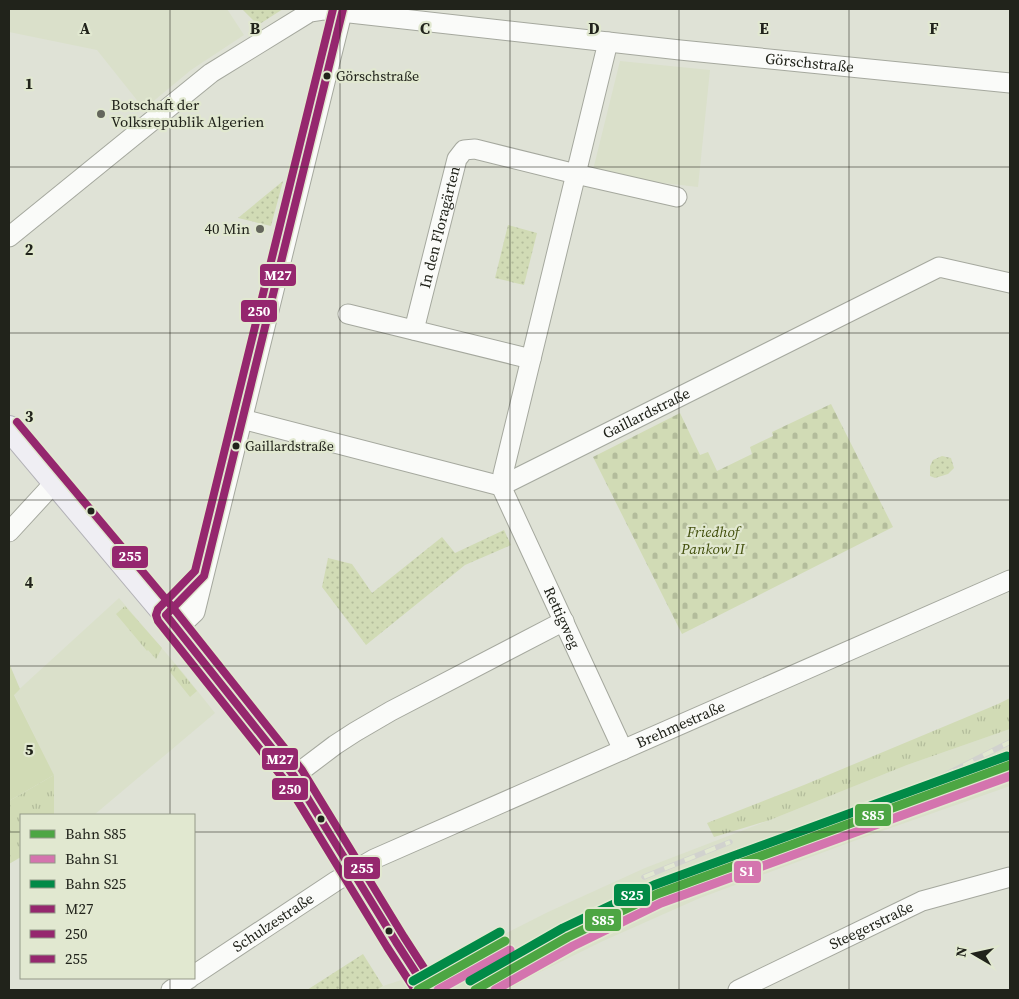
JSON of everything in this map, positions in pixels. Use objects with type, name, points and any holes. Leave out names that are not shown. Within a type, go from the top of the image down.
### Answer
[{"type":"main road","points":[[9,428],[171,622],[294,776],[427,990]]},
{"type":"street","name":"Görschstraße","points":[[9,238],[212,73],[310,12],[324,10],[343,11],[680,50],[1010,83]]},
{"type":"street","points":[[171,622],[195,612],[343,11]]},
{"type":"street","points":[[242,419],[502,486],[503,474],[608,42]]},
{"type":"street","name":"In den Floragärten","points":[[414,330],[457,159],[464,150],[474,149],[677,197]]},
{"type":"street","name":"Gaillardstraße","points":[[502,486],[939,267],[1010,283]]},
{"type":"street","points":[[348,314],[531,359]]},
{"type":"street","points":[[9,532],[55,482]]},
{"type":"street","name":"Rettigweg","points":[[502,486],[623,750]]},
{"type":"street","name":"Brehmestraße","points":[[352,871],[374,859],[1010,580]]},
{"type":"street","points":[[294,776],[335,745],[391,711],[564,621]]},
{"type":"street","name":"Schulzestraße","points":[[195,974],[352,871]]},
{"type":"street","name":"Steegerstraße","points":[[738,990],[922,901],[1010,877]]},
{"type":"street","points":[[171,990],[188,979]]},
{"type":"shaded area","points":[[9,9],[227,9],[244,35],[191,70],[144,109],[97,50],[9,32]]},
{"type":"shaded area","points":[[620,61],[710,70],[698,187],[629,179],[593,170]]},
{"type":"shaded area","points":[[119,598],[215,713],[95,814],[54,814],[54,775],[14,694]]},
{"type":"shaded area","points":[[1010,729],[1010,786],[700,898],[603,941],[508,990],[377,990],[383,986],[438,968],[548,912],[645,868],[907,765]]},
{"type":"green space","points":[[242,9],[283,9],[258,25]]},
{"type":"green space","points":[[283,181],[271,226],[238,218]]},
{"type":"green space","points":[[508,225],[537,233],[524,285],[495,278]]},
{"type":"green space","name":"Friedhof Pankow II","points":[[831,404],[893,527],[682,634],[593,457],[680,413],[700,455],[708,452],[717,471],[752,454],[750,447],[773,436],[772,432]]},
{"type":"green space","points":[[942,456],[951,458],[954,468],[948,474],[935,478],[930,476],[930,466],[933,460]]},
{"type":"green space","points":[[504,530],[511,545],[465,565],[366,645],[322,587],[328,558],[352,564],[372,593],[442,537],[455,553]]},
{"type":"green space","points":[[125,606],[162,648],[156,659],[116,614]]},
{"type":"green space","points":[[9,663],[20,689],[14,695],[54,775],[9,801]]},
{"type":"green space","points":[[175,664],[197,691],[190,697],[170,672]]},
{"type":"green space","points":[[1010,698],[1010,729],[907,765],[770,820],[714,837],[707,823],[804,785]]},
{"type":"green space","points":[[54,775],[54,814],[20,814],[20,858],[9,864],[9,801]]},
{"type":"green space","points":[[363,954],[383,986],[377,990],[307,990]]},
{"type":"tram line","points":[[446,989],[562,928],[638,894],[808,830]]},
{"type":"railway","points":[[884,803],[923,786],[1010,742]]},
{"type":"railway","points":[[644,877],[730,842]]},
{"type":"rail line","name":"S25","points":[[470,981],[563,928],[654,885],[1007,756]]},
{"type":"rail line","name":"S85","points":[[475,990],[568,937],[657,894],[1010,765]]},
{"type":"rail line","name":"S1","points":[[495,990],[573,946],[661,903],[1010,776]]},
{"type":"rail line","name":"S25","points":[[413,981],[500,932]]},
{"type":"rail line","name":"S85","points":[[418,990],[505,941]]},
{"type":"rail line","name":"S1","points":[[438,990],[510,950]]},
{"type":"transit line","name":"250","points":[[333,9],[195,571],[158,609],[156,615],[158,621],[286,782],[415,990]]},
{"type":"transit line","name":"M27","points":[[343,9],[204,576],[166,615],[294,776],[427,990]]},
{"type":"transit line","name":"255","points":[[17,422],[174,609],[302,770],[435,985]]},
{"type":"place","name":"Görschstraße","points":[[327,76]]},
{"type":"place","name":"Botschaft der Volksrepublik Algerien","points":[[101,114]]},
{"type":"place","name":"40 Min","points":[[260,229]]},
{"type":"place","name":"Gaillardstraße","points":[[236,446]]}]
